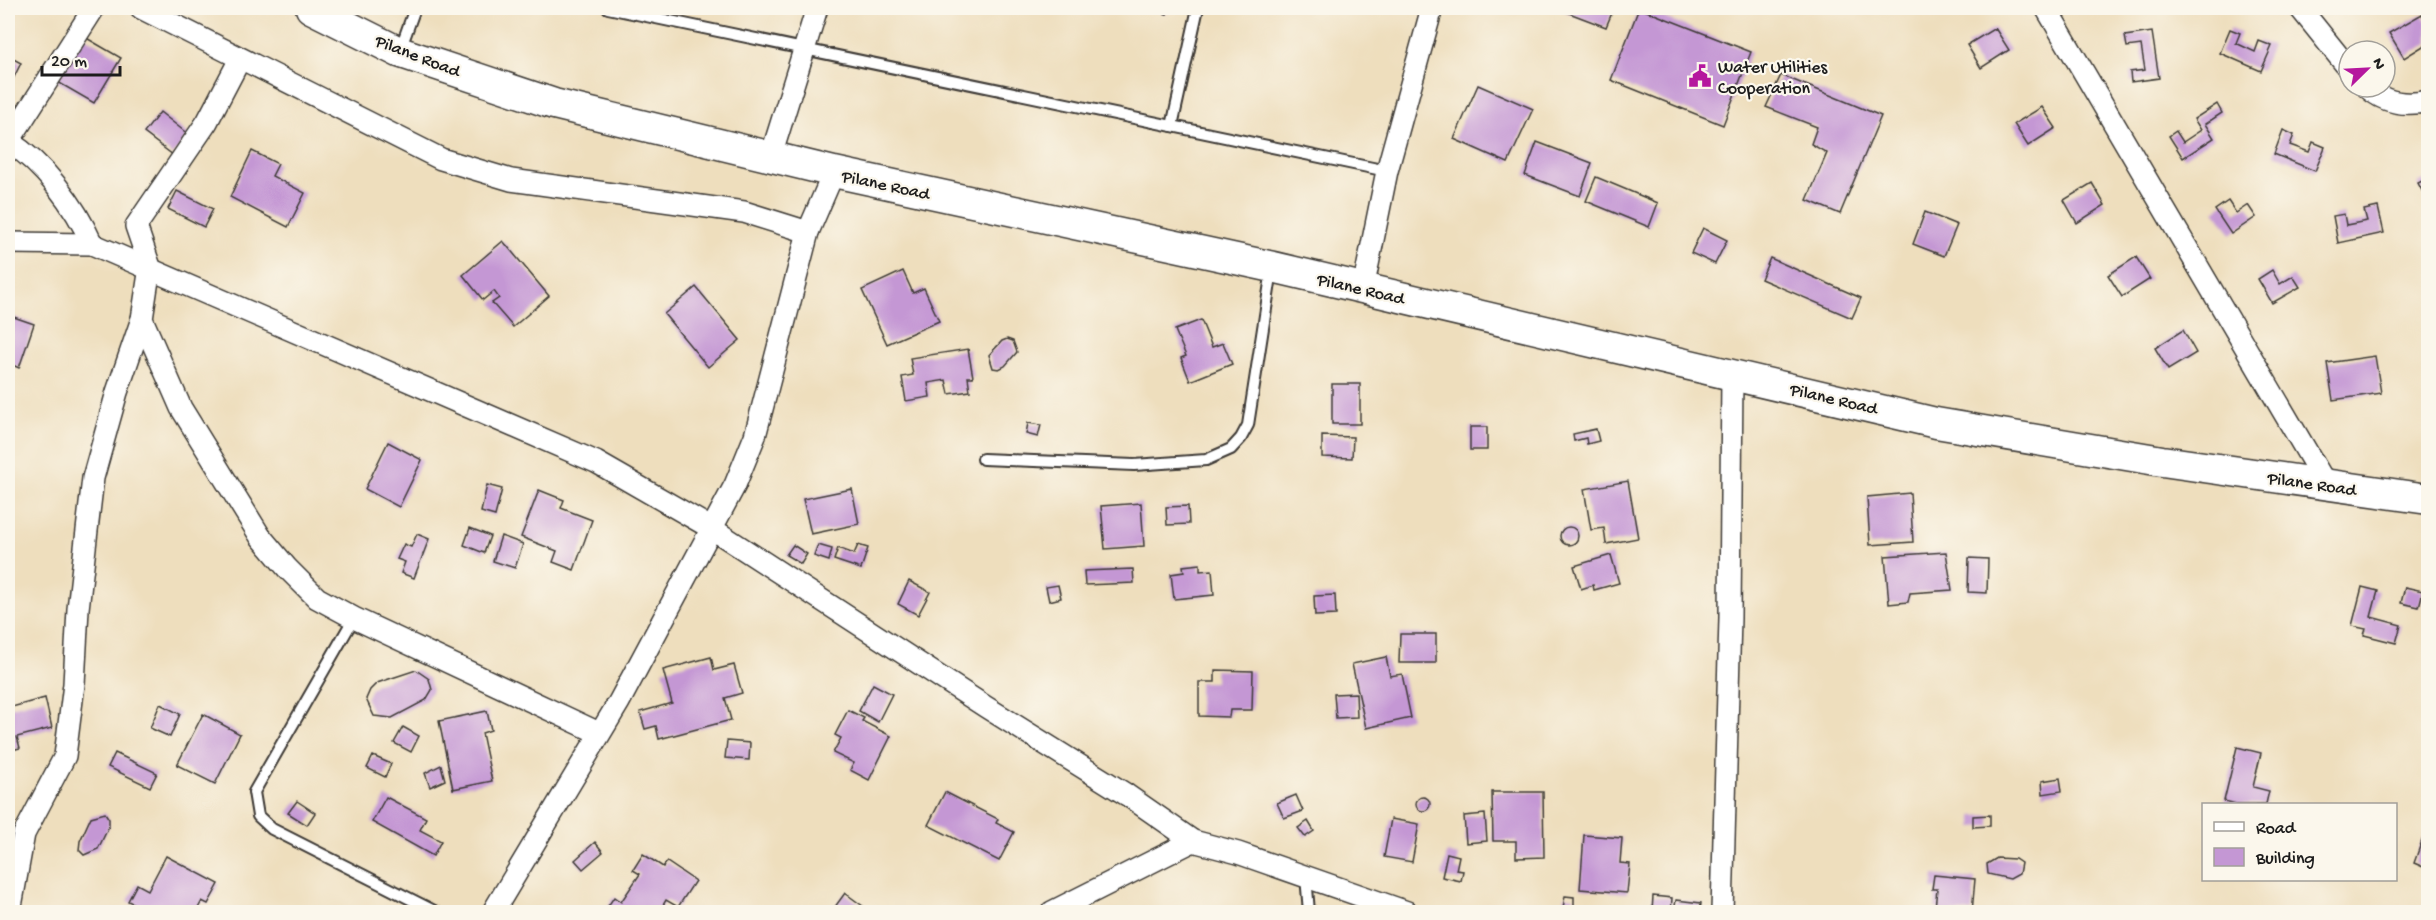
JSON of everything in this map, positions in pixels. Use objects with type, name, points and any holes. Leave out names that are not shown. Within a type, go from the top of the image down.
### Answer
[{"type":"main road","name":"Pilane Road","points":[[311,8],[399,52],[554,104],[834,172],[1273,267],[1936,423],[2327,486],[2428,499]]},
{"type":"street","points":[[92,244],[81,219],[54,185],[27,154],[8,141],[94,8]]},
{"type":"street","points":[[141,8],[441,159],[511,180],[744,212],[808,232]]},
{"type":"street","points":[[771,156],[818,8]]},
{"type":"street","points":[[1363,289],[1387,171],[1431,8]]},
{"type":"street","points":[[2046,8],[2327,486]]},
{"type":"street","points":[[2300,8],[2337,54]]},
{"type":"street","points":[[10,912],[24,834],[65,756],[93,478],[117,392],[142,319],[150,267],[136,226],[207,122],[240,58]]},
{"type":"street","points":[[2387,99],[2409,105],[2428,101]]},
{"type":"street","points":[[493,912],[619,702],[735,485],[755,436],[808,232],[834,172]]},
{"type":"street","points":[[8,243],[92,244],[150,267],[596,462],[711,528],[1126,795],[1193,841],[1306,876],[1407,912]]},
{"type":"street","points":[[142,319],[181,408],[260,536],[287,568],[318,597],[354,618],[599,733]]},
{"type":"street","points":[[1722,912],[1730,618],[1732,374]]},
{"type":"street","points":[[1052,912],[1193,841]]},
{"type":"lane","points":[[399,52],[415,8]]},
{"type":"lane","points":[[608,8],[770,40],[806,50],[1387,171]]},
{"type":"lane","points":[[1172,126],[1198,8]]},
{"type":"lane","points":[[983,459],[1134,465],[1206,460],[1231,449],[1241,438],[1248,425],[1273,267]]},
{"type":"lane","points":[[354,618],[254,792],[258,816],[272,829],[436,912]]},
{"type":"lane","points":[[1306,876],[1309,912]]},
{"type":"building","points":[[1146,8],[1169,8],[1167,14]]},
{"type":"building","points":[[1556,8],[1614,8],[1606,27]]},
{"type":"building","points":[[1639,8],[1751,52],[1723,125],[1611,80]]},
{"type":"building","points":[[2422,14],[2428,24],[2428,43],[2404,58],[2397,46],[2397,39],[2393,39],[2389,33]]},
{"type":"building","points":[[1995,28],[2009,50],[1981,68],[1967,45]]},
{"type":"building","points":[[2230,29],[2240,33],[2236,43],[2255,52],[2259,41],[2272,46],[2261,71],[2220,53]]},
{"type":"building","points":[[2152,32],[2159,78],[2131,82],[2130,72],[2145,70],[2141,45],[2127,47],[2125,36]]},
{"type":"building","points":[[83,36],[121,58],[94,103],[56,81]]},
{"type":"building","points":[[8,56],[21,63],[8,89]]},
{"type":"building","points":[[1781,75],[1881,116],[1840,214],[1807,200],[1827,153],[1811,144],[1817,127],[1766,107]]},
{"type":"building","points":[[1478,85],[1533,109],[1508,163],[1454,139]]},
{"type":"building","points":[[2217,104],[2222,113],[2205,124],[2214,138],[2183,158],[2169,136],[2176,131],[2183,142],[2201,130],[2194,119]]},
{"type":"building","points":[[2042,107],[2056,128],[2028,146],[2014,124]]},
{"type":"building","points":[[160,112],[189,135],[173,155],[144,133]]},
{"type":"building","points":[[2283,130],[2294,135],[2290,145],[2309,152],[2313,142],[2325,147],[2315,171],[2274,154]]},
{"type":"building","points":[[1537,142],[1592,163],[1580,196],[1525,175]]},
{"type":"building","points":[[252,151],[278,164],[272,176],[305,193],[288,227],[230,197]]},
{"type":"building","points":[[1596,177],[1658,203],[1649,227],[1586,201]]},
{"type":"building","points":[[2428,178],[2428,202],[2418,183]]},
{"type":"building","points":[[2092,183],[2105,205],[2077,223],[2064,200]]},
{"type":"building","points":[[177,191],[213,209],[204,227],[168,209]]},
{"type":"building","points":[[2228,201],[2236,213],[2248,205],[2256,217],[2231,234],[2215,210]]},
{"type":"building","points":[[2378,207],[2384,233],[2338,243],[2333,216],[2344,214],[2346,225],[2367,221],[2364,210]]},
{"type":"building","points":[[1925,212],[1957,225],[1944,256],[1913,244]]},
{"type":"building","points":[[1703,228],[1727,240],[1715,264],[1691,253]]},
{"type":"building","points":[[503,241],[549,296],[513,327],[492,303],[499,298],[494,291],[483,300],[463,275]]},
{"type":"building","points":[[2136,257],[2150,279],[2122,297],[2108,275]]},
{"type":"building","points":[[1770,258],[1861,298],[1852,318],[1761,279]]},
{"type":"building","points":[[2272,270],[2280,284],[2293,276],[2300,287],[2272,303],[2258,279]]},
{"type":"building","points":[[903,271],[913,293],[924,288],[939,321],[887,344],[862,290]]},
{"type":"building","points":[[696,287],[740,340],[708,367],[664,314]]},
{"type":"building","points":[[8,315],[34,324],[19,368],[8,363]]},
{"type":"building","points":[[1201,320],[1212,347],[1223,343],[1232,364],[1190,381],[1181,358],[1186,356],[1175,330]]},
{"type":"building","points":[[2183,330],[2196,353],[2168,370],[2155,348]]},
{"type":"building","points":[[1007,339],[1013,341],[1017,352],[1005,366],[999,369],[993,368],[989,355],[1002,341]]},
{"type":"building","points":[[968,349],[973,377],[968,377],[970,391],[949,394],[946,380],[928,383],[930,397],[906,401],[902,377],[913,375],[910,358]]},
{"type":"building","points":[[2375,356],[2381,393],[2333,400],[2327,363]]},
{"type":"building","points":[[1332,384],[1360,384],[1360,424],[1332,424]]},
{"type":"building","points":[[1028,423],[1041,425],[1038,437],[1026,434]]},
{"type":"building","points":[[1470,427],[1487,427],[1487,450],[1470,450]]},
{"type":"building","points":[[1596,429],[1599,441],[1587,444],[1586,438],[1574,441],[1573,434]]},
{"type":"building","points":[[1322,436],[1353,437],[1352,458],[1322,457]]},
{"type":"building","points":[[388,442],[422,460],[399,507],[365,489]]},
{"type":"building","points":[[1628,481],[1638,538],[1606,544],[1604,528],[1591,530],[1584,489]]},
{"type":"building","points":[[487,485],[502,489],[495,516],[481,512]]},
{"type":"building","points":[[852,489],[859,524],[811,534],[803,499]]},
{"type":"building","points":[[539,490],[564,500],[561,508],[592,520],[574,570],[553,562],[557,551],[521,537]]},
{"type":"building","points":[[1910,493],[1913,542],[1870,545],[1867,497]]},
{"type":"building","points":[[1141,503],[1144,546],[1105,549],[1101,506]]},
{"type":"building","points":[[1188,506],[1189,524],[1167,525],[1166,507]]},
{"type":"building","points":[[1569,527],[1575,530],[1578,536],[1575,542],[1569,545],[1563,542],[1560,536],[1563,530]]},
{"type":"building","points":[[470,528],[490,536],[484,553],[464,545]]},
{"type":"building","points":[[417,534],[429,539],[414,578],[401,573],[405,562],[397,559],[404,544],[411,547]]},
{"type":"building","points":[[501,536],[523,544],[515,568],[493,561]]},
{"type":"building","points":[[793,545],[807,554],[801,564],[786,555]]},
{"type":"building","points":[[818,545],[832,549],[829,561],[814,556]]},
{"type":"building","points":[[858,545],[868,548],[861,569],[834,560],[838,548],[854,554]]},
{"type":"building","points":[[1946,552],[1952,590],[1910,593],[1908,602],[1889,604],[1885,556]]},
{"type":"building","points":[[1611,555],[1619,583],[1594,590],[1593,585],[1581,589],[1574,566]]},
{"type":"building","points":[[1969,558],[1988,559],[1987,593],[1968,592]]},
{"type":"building","points":[[1200,564],[1200,571],[1212,570],[1214,595],[1174,599],[1171,574],[1184,572],[1183,566]]},
{"type":"building","points":[[1133,569],[1134,583],[1085,585],[1084,571]]},
{"type":"building","points":[[909,581],[930,592],[918,615],[898,604]]},
{"type":"building","points":[[1058,585],[1061,598],[1049,601],[1046,587]]},
{"type":"building","points":[[2362,587],[2378,591],[2371,617],[2401,625],[2396,643],[2364,635],[2366,629],[2352,626]]},
{"type":"building","points":[[2405,587],[2423,591],[2419,607],[2401,603]]},
{"type":"building","points":[[1335,595],[1336,615],[1315,616],[1314,596]]},
{"type":"building","points":[[1400,634],[1436,634],[1436,663],[1399,663]]},
{"type":"building","points":[[711,657],[714,670],[734,665],[742,693],[725,698],[731,720],[659,739],[656,726],[645,729],[640,712],[672,703],[663,670]]},
{"type":"building","points":[[1386,657],[1390,676],[1402,674],[1411,718],[1366,728],[1352,664]]},
{"type":"building","points":[[416,670],[429,679],[432,690],[426,700],[392,718],[374,716],[366,699],[370,690],[377,683]]},
{"type":"building","points":[[1215,670],[1253,671],[1252,710],[1230,710],[1229,717],[1199,716],[1199,682],[1215,682]]},
{"type":"building","points":[[873,684],[892,694],[878,722],[859,711]]},
{"type":"building","points":[[1356,693],[1357,717],[1336,718],[1334,694]]},
{"type":"building","points":[[45,698],[52,728],[17,737],[20,748],[8,751],[8,708]]},
{"type":"building","points":[[160,704],[180,714],[170,737],[150,728]]},
{"type":"building","points":[[848,710],[864,718],[862,721],[891,736],[869,780],[850,770],[854,763],[833,753],[841,738],[835,735]]},
{"type":"building","points":[[487,711],[491,730],[482,733],[492,781],[453,789],[439,721]]},
{"type":"building","points":[[203,714],[240,734],[215,784],[177,765]]},
{"type":"building","points":[[403,727],[419,736],[411,752],[394,743]]},
{"type":"building","points":[[727,741],[750,743],[749,760],[725,758]]},
{"type":"building","points":[[2237,747],[2261,753],[2253,787],[2269,791],[2266,803],[2224,801]]},
{"type":"building","points":[[115,753],[157,773],[150,787],[108,767]]},
{"type":"building","points":[[373,756],[391,764],[385,777],[367,768]]},
{"type":"building","points":[[441,765],[445,780],[430,787],[425,773]]},
{"type":"building","points":[[2060,778],[2062,791],[2043,794],[2042,781]]},
{"type":"building","points":[[945,792],[998,819],[996,823],[1014,832],[999,861],[928,825]]},
{"type":"building","points":[[1492,792],[1543,792],[1544,857],[1516,858],[1516,841],[1493,841]]},
{"type":"building","points":[[1296,795],[1303,811],[1284,818],[1277,803]]},
{"type":"building","points":[[386,797],[426,818],[420,830],[441,841],[433,856],[372,822]]},
{"type":"building","points":[[1420,797],[1426,797],[1430,804],[1426,811],[1420,811],[1416,807],[1416,801]]},
{"type":"building","points":[[297,801],[315,813],[307,825],[288,813]]},
{"type":"building","points":[[105,813],[109,819],[109,826],[98,849],[84,855],[79,850],[80,841],[91,817]]},
{"type":"building","points":[[1485,814],[1487,841],[1466,843],[1464,816]]},
{"type":"building","points":[[1990,815],[1990,826],[1973,827],[1973,816]]},
{"type":"building","points":[[1391,819],[1419,824],[1412,862],[1384,857]]},
{"type":"building","points":[[1308,821],[1314,831],[1305,837],[1298,828]]},
{"type":"building","points":[[1584,835],[1622,838],[1620,863],[1630,864],[1627,893],[1580,889]]},
{"type":"building","points":[[2424,835],[2428,837],[2428,869],[2414,863]]},
{"type":"building","points":[[595,842],[603,852],[583,869],[575,860]]},
{"type":"building","points":[[1447,853],[1459,856],[1456,870],[1463,871],[1461,881],[1442,877]]},
{"type":"building","points":[[643,854],[663,867],[667,862],[695,881],[678,907],[666,900],[659,912],[617,912],[608,906],[614,897],[621,902],[640,874],[633,870]]},
{"type":"building","points":[[166,856],[219,884],[208,904],[202,901],[196,912],[150,912],[128,901],[137,884],[148,890]]},
{"type":"building","points":[[1997,858],[2015,859],[2021,863],[2019,874],[2010,879],[1988,874],[1987,864]]},
{"type":"building","points":[[1934,875],[1975,879],[1972,912],[1940,912],[1940,909],[1935,908],[1937,889],[1932,889]]},
{"type":"building","points":[[845,893],[871,912],[825,912],[828,908],[832,911]]},
{"type":"building","points":[[1565,896],[1574,897],[1574,909],[1563,908]]},
{"type":"building","points":[[1653,896],[1672,898],[1671,912],[1652,912]]},
{"type":"building","points":[[1676,900],[1701,903],[1700,912],[1674,912]]},
{"type":"place","name":"Water Utilities Cooperation","points":[[1700,76]]}]
